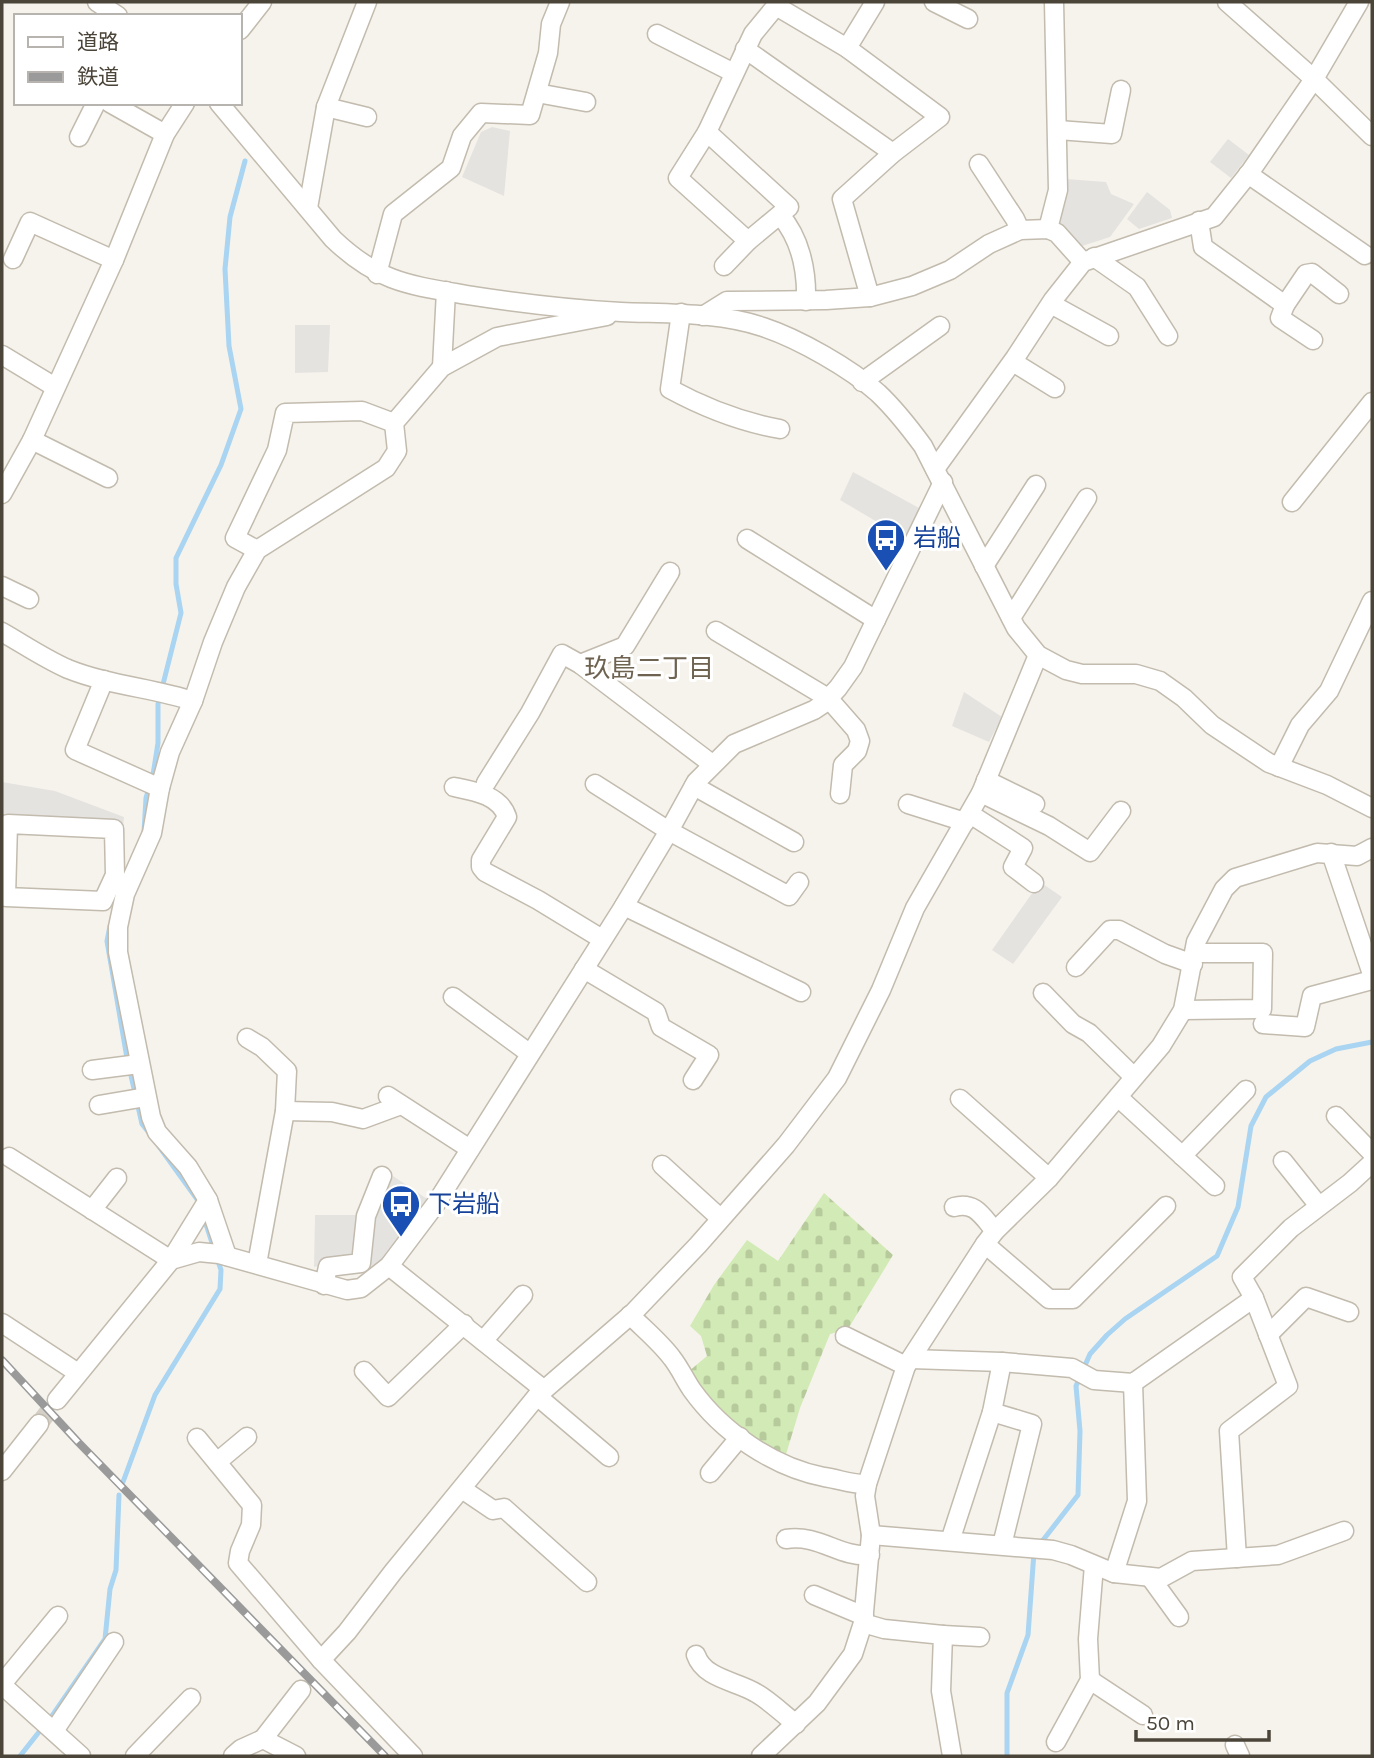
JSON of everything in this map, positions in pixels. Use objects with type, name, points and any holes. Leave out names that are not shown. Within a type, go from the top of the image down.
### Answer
[{"type":"street","points":[[97,2],[115,14]]},
{"type":"street","points":[[242,27],[262,2]]},
{"type":"street","points":[[308,208],[327,107],[367,2]]},
{"type":"street","points":[[377,274],[394,214],[451,168],[462,136],[481,113],[530,115],[548,53],[551,24],[560,2]]},
{"type":"street","points":[[847,48],[875,2]]},
{"type":"street","points":[[934,2],[968,19]]},
{"type":"street","points":[[1048,229],[1058,190],[1054,2]]},
{"type":"street","points":[[1227,2],[1372,135]]},
{"type":"street","points":[[9,1157],[171,1260],[216,1254],[347,1290],[361,1288],[388,1266],[435,1205],[624,906],[694,786],[712,764],[734,744],[814,710],[828,698],[853,667],[939,476],[1051,304],[1089,260],[1214,217],[1248,174],[1314,79],[1359,2]]},
{"type":"street","points":[[748,241],[678,178],[707,132],[753,34],[776,6],[847,48],[940,117],[893,153],[842,199],[870,297]]},
{"type":"street","points":[[657,34],[734,73]]},
{"type":"street","points":[[745,49],[893,153]]},
{"type":"street","points":[[1058,130],[1112,134],[1121,90]]},
{"type":"street","points":[[537,93],[586,102]]},
{"type":"street","points":[[79,138],[95,105]]},
{"type":"street","points":[[114,105],[165,134]]},
{"type":"street","points":[[2,494],[32,440],[114,260],[165,134],[184,105]]},
{"type":"street","points":[[221,105],[333,239],[354,259],[377,274],[412,285],[534,306],[681,313],[760,326],[787,336],[831,360],[877,392],[903,419],[923,446],[1011,618],[1038,655],[1066,670],[1082,674],[1136,674],[1160,681],[1241,746],[1279,767],[1327,785],[1372,808]]},
{"type":"street","points":[[327,107],[367,117]]},
{"type":"street","points":[[707,132],[789,207],[748,241],[724,266]]},
{"type":"street","points":[[979,164],[1020,230]]},
{"type":"street","points":[[1248,174],[1366,255]]},
{"type":"street","points":[[780,215],[793,231],[799,247],[807,283],[806,300]]},
{"type":"street","points":[[1199,221],[1202,247],[1285,305]]},
{"type":"street","points":[[13,259],[30,222],[114,260]]},
{"type":"street","points":[[703,316],[727,300],[870,297],[912,286],[950,270],[989,244],[1020,230],[1048,229],[1057,233],[1089,260],[1137,287],[1168,336]]},
{"type":"street","points":[[1314,340],[1280,318],[1285,305],[1306,274],[1312,274],[1339,294]]},
{"type":"street","points":[[442,367],[446,291]]},
{"type":"street","points":[[1051,304],[1109,335]]},
{"type":"street","points":[[216,1254],[208,1201],[188,1167],[157,1132],[145,1097],[118,952],[118,927],[127,877],[114,829],[8,824],[4,900],[103,901],[127,877],[152,833],[151,784],[170,752],[194,701],[213,642],[236,587],[257,550],[386,468],[397,451],[394,424],[442,367],[497,337],[585,322],[624,312]]},
{"type":"street","points":[[681,313],[670,389],[694,402],[750,424],[780,429]]},
{"type":"street","points":[[862,382],[940,326]]},
{"type":"street","points":[[2,355],[55,387]]},
{"type":"street","points":[[1013,362],[1055,388]]},
{"type":"street","points":[[1292,502],[1372,402]]},
{"type":"street","points":[[257,550],[235,538],[277,450],[285,413],[362,411],[394,424]]},
{"type":"street","points":[[32,440],[108,478]]},
{"type":"street","points":[[984,566],[1036,485]]},
{"type":"street","points":[[1011,618],[1087,499]]},
{"type":"street","points":[[747,538],[876,620]]},
{"type":"street","points":[[580,664],[625,646],[670,572]]},
{"type":"street","points":[[2,586],[29,599]]},
{"type":"street","points":[[1279,767],[1300,725],[1329,691],[1372,601]]},
{"type":"street","points":[[716,631],[828,698],[856,730],[860,741],[857,751],[843,765],[840,794]]},
{"type":"street","points":[[2,632],[68,668],[104,680],[194,701]]},
{"type":"street","points":[[486,783],[530,713],[562,654],[580,664],[712,764]]},
{"type":"street","points":[[321,1660],[540,1393],[630,1315],[786,1145],[837,1078],[881,990],[915,908],[984,787],[1038,655]]},
{"type":"street","points":[[104,680],[75,750],[151,784]]},
{"type":"street","points":[[595,784],[669,831],[789,896],[799,882]]},
{"type":"street","points":[[694,786],[794,842]]},
{"type":"street","points":[[454,787],[482,793],[505,811],[507,817],[481,859],[481,867],[485,872],[602,939]]},
{"type":"street","points":[[984,787],[1035,804]]},
{"type":"street","points":[[984,787],[1090,852],[1121,811]]},
{"type":"street","points":[[908,804],[967,818],[1023,848],[1013,867],[1034,883]]},
{"type":"street","points":[[761,1756],[817,1703],[853,1654],[864,1620],[870,1555],[871,1535],[865,1496],[867,1484],[908,1363],[990,1238],[1049,1178],[1161,1046],[1182,1010],[1196,942],[1224,889],[1235,878],[1317,853],[1357,856],[1372,848]]},
{"type":"street","points":[[1331,853],[1372,974]]},
{"type":"street","points":[[624,906],[801,992]]},
{"type":"street","points":[[1076,967],[1110,930],[1119,930],[1165,954],[1194,959],[1263,953],[1262,1009],[1182,1010]]},
{"type":"street","points":[[584,969],[656,1012],[661,1027],[709,1055],[693,1080]]},
{"type":"street","points":[[1263,1024],[1305,1027],[1312,996],[1372,980]]},
{"type":"street","points":[[1043,993],[1073,1024],[1089,1033],[1134,1077]]},
{"type":"street","points":[[453,997],[529,1053]]},
{"type":"street","points":[[247,1038],[262,1047],[287,1071],[285,1111],[257,1264]]},
{"type":"street","points":[[92,1070],[139,1064]]},
{"type":"street","points":[[1182,1156],[1246,1090]]},
{"type":"street","points":[[99,1105],[145,1097]]},
{"type":"street","points":[[1118,1097],[1215,1186]]},
{"type":"street","points":[[960,1099],[1049,1178]]},
{"type":"street","points":[[285,1111],[332,1112],[363,1119],[395,1100],[470,1149]]},
{"type":"street","points":[[1336,1116],[1372,1153]]},
{"type":"street","points":[[1283,1161],[1319,1206]]},
{"type":"street","points":[[1237,1558],[1229,1431],[1288,1386],[1254,1298],[1242,1277],[1291,1228],[1372,1163]]},
{"type":"street","points":[[662,1165],[720,1218]]},
{"type":"street","points":[[324,1285],[328,1267],[361,1264],[366,1216],[382,1176]]},
{"type":"street","points":[[92,1210],[117,1178]]},
{"type":"street","points":[[57,1400],[171,1260],[208,1201]]},
{"type":"street","points":[[954,1207],[963,1204],[975,1207],[990,1238],[1049,1299],[1073,1299],[1166,1206]]},
{"type":"street","points":[[388,1266],[464,1324],[609,1457]]},
{"type":"street","points":[[483,1341],[523,1295]]},
{"type":"street","points":[[1268,1335],[1306,1297],[1349,1312]]},
{"type":"street","points":[[845,1336],[908,1363],[1002,1362],[1072,1368],[1094,1380],[1133,1383],[1254,1298]]},
{"type":"street","points":[[630,1315],[672,1358],[692,1390],[709,1410],[740,1437],[776,1461],[804,1473],[856,1485],[867,1484]]},
{"type":"street","points":[[2,1323],[78,1373]]},
{"type":"street","points":[[364,1371],[388,1397],[464,1324]]},
{"type":"street","points":[[950,1541],[992,1412],[1002,1362]]},
{"type":"street","points":[[1114,1573],[1137,1501],[1133,1383]]},
{"type":"street","points":[[992,1412],[1032,1424],[1002,1545]]},
{"type":"street","points":[[4,1464],[39,1424]]},
{"type":"street","points":[[216,1462],[247,1437]]},
{"type":"street","points":[[710,1473],[740,1437]]},
{"type":"street","points":[[197,1438],[251,1506],[251,1525],[238,1563],[321,1660],[413,1756]]},
{"type":"street","points":[[462,1489],[493,1510],[503,1508],[517,1518],[587,1582]]},
{"type":"street","points":[[871,1535],[1053,1550],[1114,1573],[1161,1578],[1192,1561],[1278,1555],[1344,1531]]},
{"type":"street","points":[[786,1539],[802,1537],[856,1557],[870,1555]]},
{"type":"street","points":[[1056,1742],[1090,1680],[1088,1639],[1094,1565]]},
{"type":"street","points":[[1150,1577],[1179,1617]]},
{"type":"street","points":[[814,1595],[884,1629],[980,1637]]},
{"type":"street","points":[[58,1616],[2,1685],[81,1756]]},
{"type":"street","points":[[943,1635],[941,1691],[952,1756]]},
{"type":"street","points":[[49,1727],[114,1642]]},
{"type":"street","points":[[696,1655],[698,1662],[712,1674],[755,1692],[796,1724]]},
{"type":"street","points":[[1090,1680],[1143,1715]]},
{"type":"street","points":[[233,1756],[241,1749],[263,1740],[301,1690]]},
{"type":"street","points":[[135,1756],[191,1698]]},
{"type":"street","points":[[263,1740],[296,1756]]},
{"type":"green space","points":[[824,1193],[893,1255],[848,1329],[830,1334],[800,1408],[784,1461],[708,1405],[688,1372],[707,1356],[701,1336],[690,1326],[714,1285],[747,1240],[778,1261]]},
{"type":"shaded area","points":[[492,127],[510,131],[504,196],[462,177],[481,132]]},
{"type":"shaded area","points":[[1228,139],[1249,155],[1231,178],[1210,162]]},
{"type":"shaded area","points":[[1066,179],[1106,182],[1111,194],[1134,204],[1110,237],[1082,246],[1057,224]]},
{"type":"shaded area","points":[[1147,192],[1170,210],[1172,218],[1139,229],[1127,219]]},
{"type":"shaded area","points":[[295,325],[330,325],[328,372],[295,373]]},
{"type":"shaded area","points":[[853,472],[921,509],[906,539],[840,500]]},
{"type":"shaded area","points":[[964,692],[1002,717],[989,742],[952,726]]},
{"type":"shaded area","points":[[2,782],[55,791],[124,817],[123,827],[5,819],[2,856]]},
{"type":"shaded area","points":[[1040,882],[1062,897],[1013,964],[992,950]]},
{"type":"shaded area","points":[[393,1176],[430,1201],[382,1260],[367,1271],[370,1229]]},
{"type":"shaded area","points":[[315,1215],[356,1215],[353,1258],[314,1267]]},
{"type":"waterway","points":[[144,832],[146,798],[158,743],[158,704],[181,613],[176,584],[176,558],[221,465],[241,409],[229,346],[225,269],[230,217],[245,161]]},
{"type":"waterway","points":[[110,926],[107,941],[127,1058],[142,1124],[150,1134]]},
{"type":"waterway","points":[[1040,1544],[1078,1495],[1080,1431],[1076,1386],[1090,1354],[1125,1319],[1217,1256],[1238,1207],[1251,1126],[1266,1097],[1310,1061],[1336,1049],[1372,1042]]},
{"type":"waterway","points":[[158,1145],[199,1202]]},
{"type":"waterway","points":[[203,1215],[214,1249]]},
{"type":"waterway","points":[[123,1482],[155,1395],[220,1289],[221,1270],[217,1258]]},
{"type":"waterway","points":[[20,1756],[54,1713],[105,1639],[110,1589],[116,1570],[119,1495]]},
{"type":"waterway","points":[[1007,1756],[1007,1693],[1028,1635],[1034,1552]]},
{"type":"tunnel","points":[[39,1424],[57,1400]]},
{"type":"railway","points":[[2,1360],[79,1443],[385,1756]]},
{"type":"place","name":"岩船","points":[[886,572]]},
{"type":"place","name":"下岩船","points":[[401,1238]]},
{"type":"district","name":"玖島二丁目","points":[[649,668]]}]
